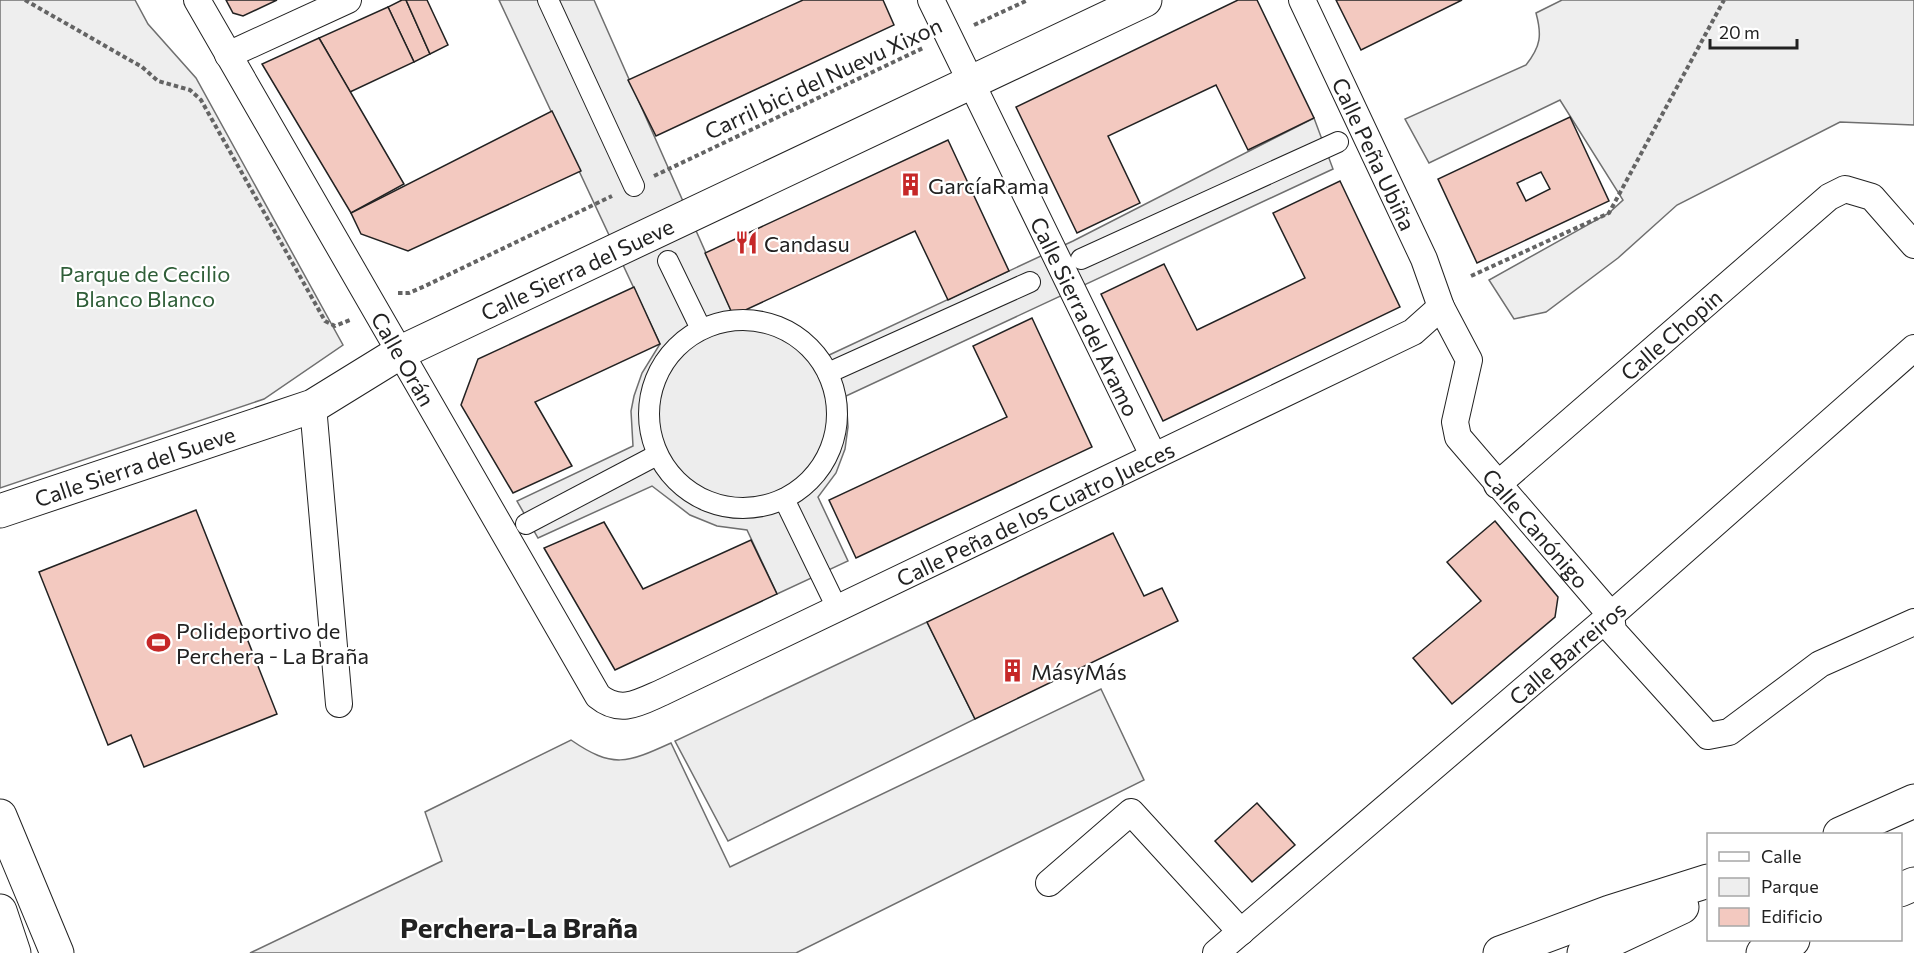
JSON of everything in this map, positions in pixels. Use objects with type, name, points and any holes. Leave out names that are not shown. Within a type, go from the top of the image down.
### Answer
[{"type":"main road","name":"Calle Sierra del Sueve","points":[[0,511],[313,406],[399,353],[1144,0]]},
{"type":"main road","points":[[1842,833],[1914,801]]},
{"type":"main road","points":[[0,816],[57,953]]},
{"type":"main road","points":[[1500,953],[1610,912],[1707,881]]},
{"type":"main road","points":[[1584,953],[1707,895]]},
{"type":"main road","points":[[0,910],[14,953]]},
{"type":"main road","points":[[1764,953],[1789,941]]},
{"type":"street","name":"Calle Orán","points":[[197,0],[598,696],[608,704],[621,707]]},
{"type":"street","points":[[228,55],[348,0]]},
{"type":"street","points":[[548,0],[634,186]]},
{"type":"street","name":"Calle Sierra del Aramo","points":[[931,0],[1153,455]]},
{"type":"street","name":"Calle Peña Ubiña","points":[[1302,0],[1424,259],[1441,307]]},
{"type":"street","points":[[1081,259],[1338,142]]},
{"type":"street","name":"Calle Chopin","points":[[1497,485],[1829,197],[1845,189],[1872,197],[1914,245]]},
{"type":"street","points":[[668,261],[701,329]]},
{"type":"street","points":[[828,373],[1030,282]]},
{"type":"street","name":"Calle Peña de los Cuatro Jueces","points":[[621,707],[630,707],[654,696],[1413,332],[1441,307]]},
{"type":"street","name":"Calle Canónigo","points":[[1441,307],[1469,360],[1455,422],[1458,437],[1611,615],[1613,631],[1708,736],[1729,732],[1820,664],[1914,622]]},
{"type":"street","points":[[730,321],[760,321],[787,331],[811,349],[828,373],[837,401],[836,431],[830,450],[809,482],[784,499],[756,508],[726,507],[698,497],[682,486],[657,455],[649,427],[650,397],[659,370],[677,346],[701,329],[730,321]]},
{"type":"street","name":"Calle Barreiros","points":[[1216,953],[1611,615],[1914,348]]},
{"type":"street","points":[[313,406],[339,704]]},
{"type":"street","points":[[526,524],[657,455]]},
{"type":"street","points":[[784,499],[837,608]]},
{"type":"street","points":[[1048,884],[1131,812],[1240,932]]},
{"type":"path","name":"Carril bici del Nuevu Xixon","points":[[634,186],[1028,0]]},
{"type":"path","points":[[1471,276],[1609,213],[1724,0]]},
{"type":"green space","name":"Parque de Cecilio Blanco Blanco","points":[[0,0],[135,0],[148,24],[196,78],[343,345],[264,399],[0,488]]},
{"type":"green space","points":[[1562,0],[1914,0],[1914,125],[1840,122],[1677,205],[1618,258],[1546,312],[1514,319],[1489,280],[1609,213],[1623,200],[1560,100],[1429,163],[1405,119],[1526,65],[1535,52],[1539,40],[1536,13]]},
{"type":"green space","points":[[1101,689],[1144,780],[796,953],[250,953],[442,861],[425,812],[571,740],[598,756],[620,760],[643,755],[671,743],[730,867]]},
{"type":"shaded area","points":[[499,0],[594,0],[732,312],[749,312],[784,322],[809,337],[827,356],[1073,241],[1314,118],[1333,169],[846,396],[848,427],[845,449],[836,473],[818,497],[848,561],[777,594],[747,530],[717,526],[690,515],[652,486],[538,538],[517,501],[633,446],[631,411],[634,396],[642,373],[660,344]]},
{"type":"shaded area","points":[[927,622],[975,719],[728,841],[675,741]]},
{"type":"building","points":[[226,0],[277,0],[243,16],[233,13]]},
{"type":"building","points":[[406,0],[430,54],[414,62],[388,7]]},
{"type":"building","points":[[406,0],[427,0],[448,45],[430,54]]},
{"type":"building","points":[[803,0],[883,0],[894,25],[656,136],[628,80]]},
{"type":"building","points":[[1238,0],[1257,0],[1314,118],[1248,150],[1216,85],[1108,136],[1140,203],[1077,233],[1016,107]]},
{"type":"building","points":[[1336,0],[1462,0],[1361,50]]},
{"type":"building","points":[[388,7],[414,62],[350,92],[319,38]]},
{"type":"building","points":[[319,38],[404,184],[351,213],[262,64]]},
{"type":"building","points":[[552,111],[581,171],[408,251],[361,234],[351,213]]},
{"type":"building","points":[[1570,117],[1609,201],[1477,263],[1438,179]],"holes":[[[1541,172],[1550,189],[1526,201],[1517,183]]]},
{"type":"building","name":"GarcíaRama","points":[[948,140],[1009,271],[948,300],[915,231],[739,313],[732,313],[705,253]]},
{"type":"building","points":[[1340,181],[1400,307],[1163,421],[1101,294],[1164,264],[1197,330],[1305,278],[1273,213]]},
{"type":"building","points":[[634,287],[660,344],[535,402],[572,466],[513,493],[461,405],[478,359]]},
{"type":"building","points":[[1032,318],[1092,447],[856,558],[829,500],[1007,417],[973,346]]},
{"type":"building","name":"Polideportivo de Perchera - La Braña","points":[[196,510],[277,714],[144,767],[131,735],[108,745],[39,572]]},
{"type":"building","points":[[1495,521],[1558,597],[1555,617],[1452,704],[1413,658],[1481,601],[1447,562]]},
{"type":"building","points":[[604,522],[643,589],[751,540],[777,594],[615,670],[544,548]]},
{"type":"building","name":"MásyMás","points":[[1113,533],[1144,596],[1162,588],[1178,621],[975,719],[927,622]]},
{"type":"building","points":[[1257,803],[1295,845],[1252,882],[1215,841]]},
{"type":"place","name":"GarcíaRama","points":[[910,185]]},
{"type":"place","name":"Candasu","points":[[746,243]]},
{"type":"place","name":"Polideportivo de Perchera - La Braña","points":[[158,643]]},
{"type":"place","name":"MásyMás","points":[[1013,671]]},
{"type":"district","name":"Perchera-La Braña","points":[[519,927]]}]
